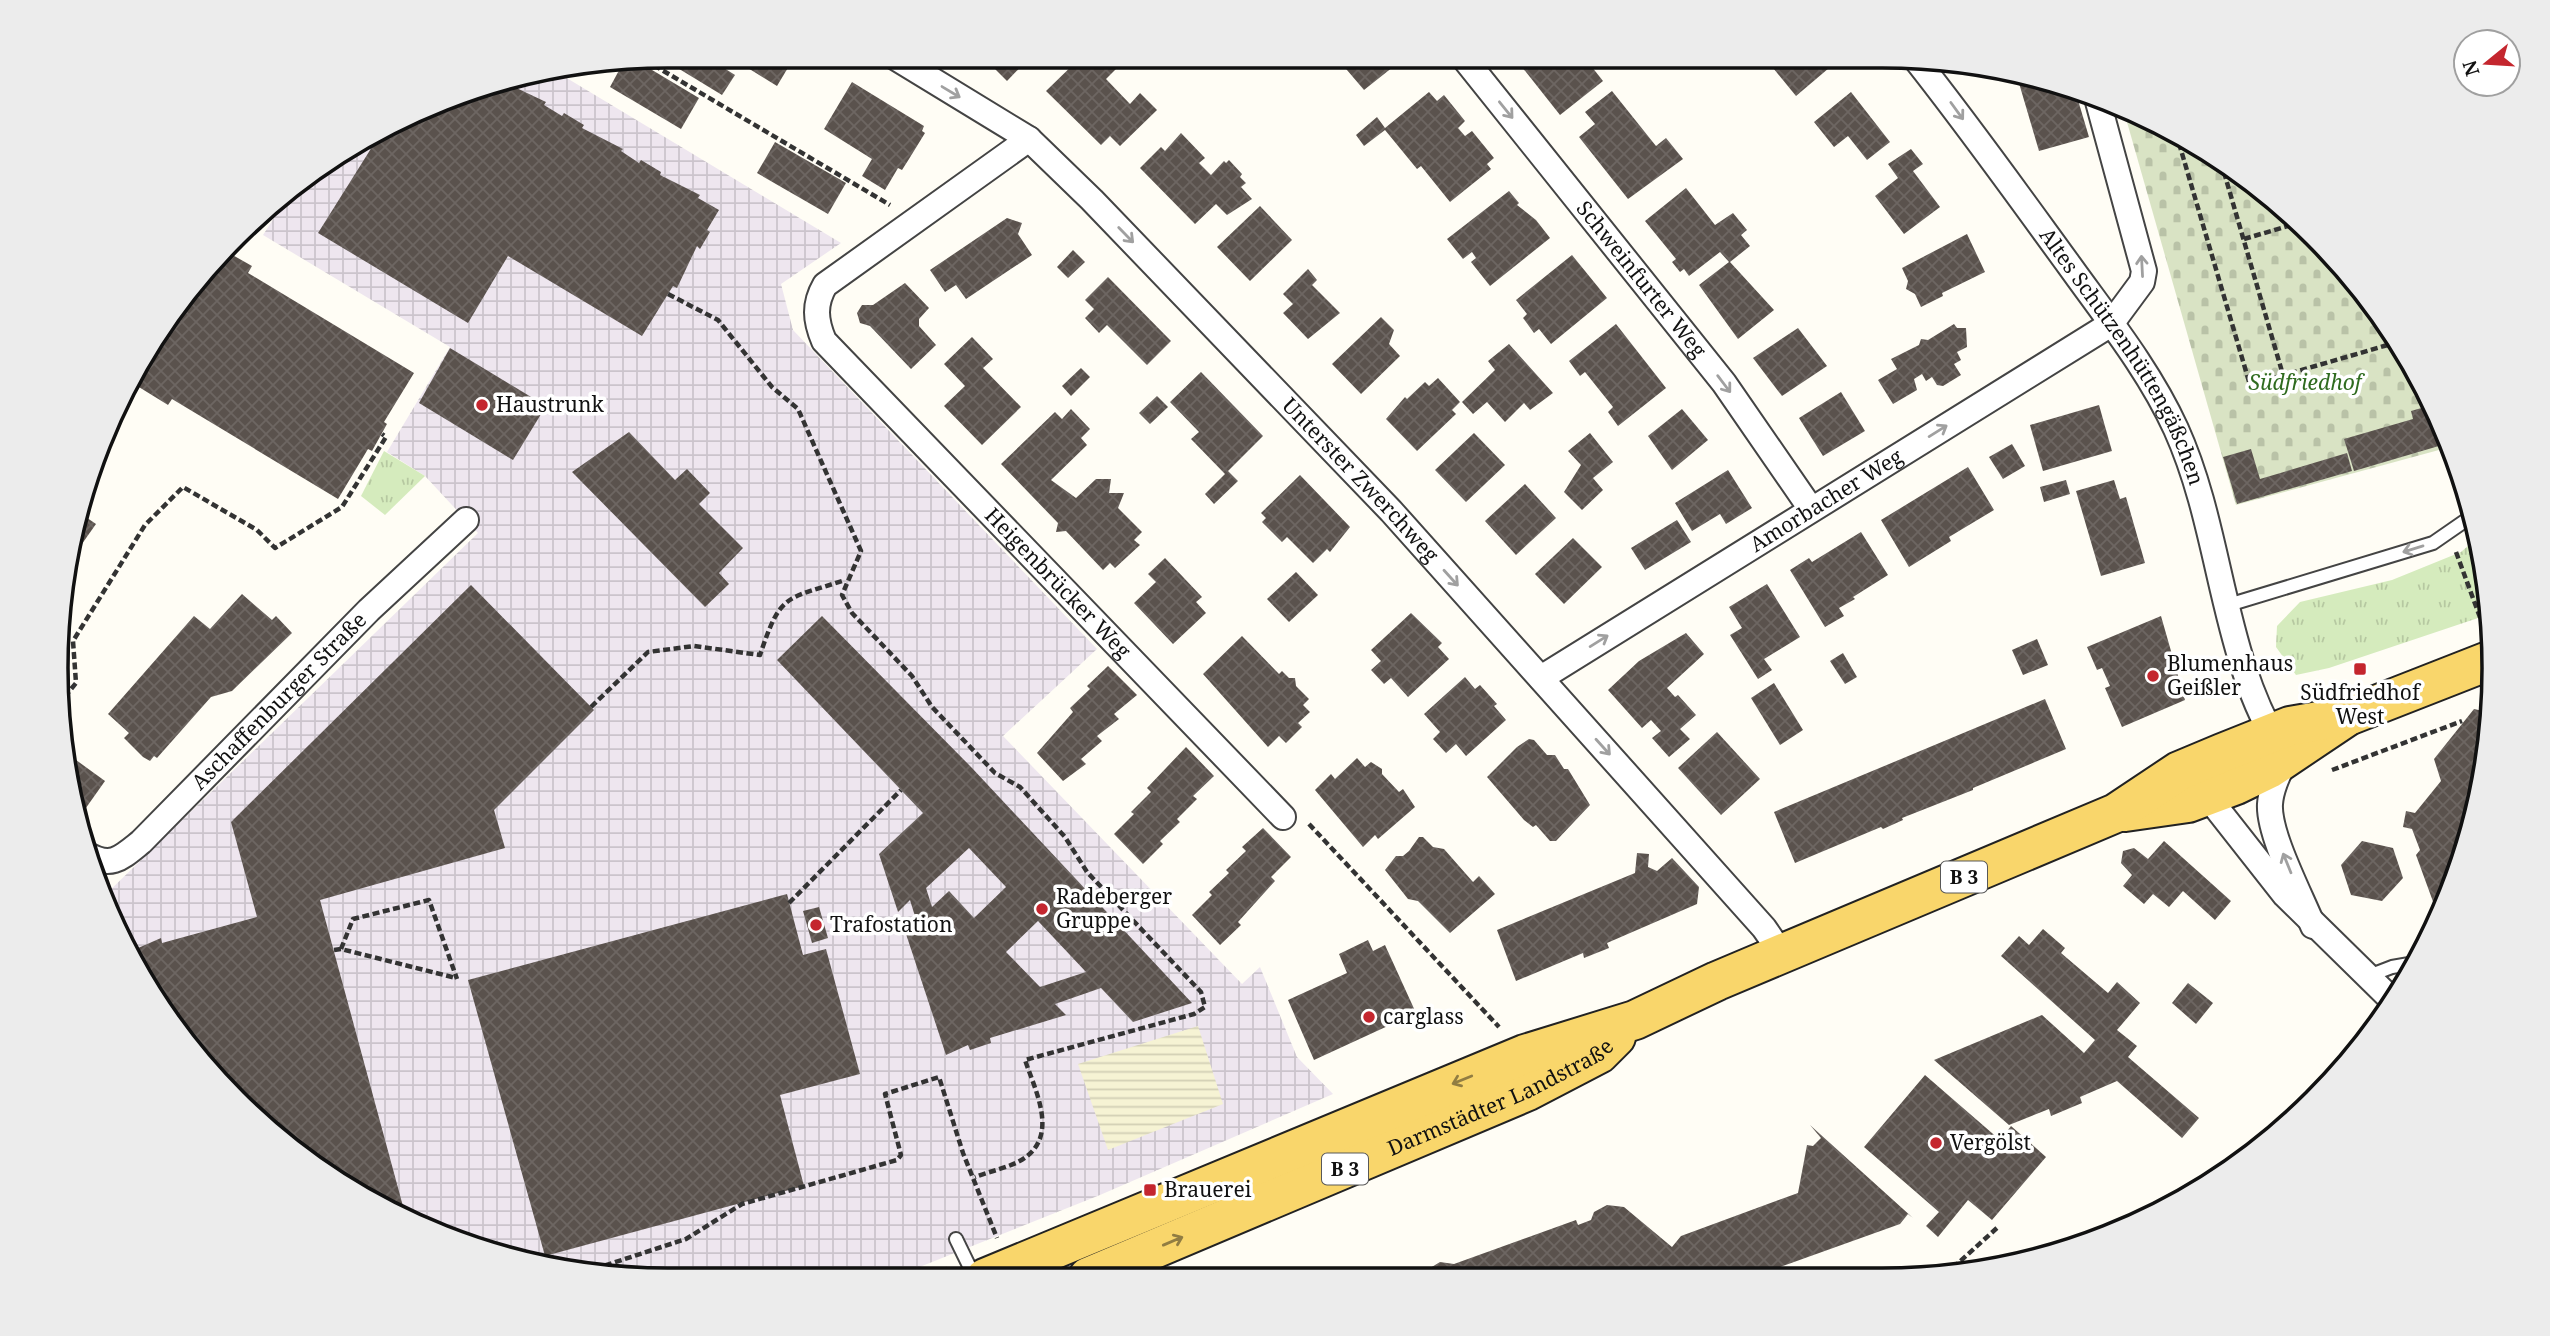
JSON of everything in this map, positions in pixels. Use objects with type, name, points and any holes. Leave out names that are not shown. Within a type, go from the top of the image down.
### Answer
[{"type":"main road","name":"Darmstädter Landstraße","points":[[993,1263],[1089,1260],[1528,1091],[1599,1054],[1635,1020],[1782,954],[2116,813],[2179,771],[2278,746],[2482,664]]},
{"type":"main road","name":"Darmstädter Landstraße","points":[[2116,813],[2188,803],[2209,796],[2278,746]]},
{"type":"street","name":"Unterster Zwerchweg","points":[[913,68],[1029,139],[1092,200],[1391,510],[1764,928],[1782,954]]},
{"type":"street","name":"Schweinfurter Weg","points":[[1472,68],[1724,383],[1811,509]]},
{"type":"street","name":"Altes Schützenhüttengäßchen","points":[[1925,70],[2111,324],[2152,385],[2176,429],[2192,473],[2225,606],[2252,692],[2278,746]]},
{"type":"street","points":[[2100,110],[2144,271],[2142,282],[2111,324]]},
{"type":"street","name":"Heigenbrücker Weg","points":[[1029,139],[825,285],[816,300],[824,341],[1283,817]]},
{"type":"street","name":"Amorbacher Weg","points":[[1541,678],[2111,324]]},
{"type":"street","name":"Aschaffenburger Straße","points":[[100,862],[115,862],[141,842],[369,610],[466,520]]},
{"type":"street","points":[[2278,746],[2270,805],[2273,827],[2313,926]]},
{"type":"street","points":[[2179,771],[2209,796],[2224,821],[2313,926],[2385,994]]},
{"type":"lane","points":[[2225,606],[2433,543],[2463,523]]},
{"type":"lane","points":[[2366,976],[2403,965]]},
{"type":"lane","points":[[956,1239],[970,1268]]},
{"type":"path","points":[[659,68],[915,220]]},
{"type":"path","points":[[2180,148],[2250,385],[2387,345]]},
{"type":"path","points":[[2226,177],[2283,375]]},
{"type":"path","points":[[2244,239],[2287,226]]},
{"type":"path","points":[[668,294],[718,320],[772,387],[799,409],[860,551],[842,595],[852,613],[912,676],[932,707],[995,774],[1020,787],[1065,837],[1087,872],[1201,992],[1205,1007],[1194,1014],[1026,1060],[1043,1116],[1040,1140],[1026,1157],[975,1177]]},
{"type":"path","points":[[69,691],[76,683],[73,641],[145,525],[183,487],[257,530],[275,548],[342,507],[386,437],[382,434]]},
{"type":"path","points":[[2450,534],[2479,615]]},
{"type":"path","points":[[590,707],[648,652],[694,646],[760,655],[774,615],[787,599],[846,580]]},
{"type":"path","points":[[2322,774],[2462,722]]},
{"type":"path","points":[[789,903],[901,790]]},
{"type":"path","points":[[1283,817],[1304,818],[1508,1037]]},
{"type":"path","points":[[334,950],[341,949],[457,979],[429,900],[353,919],[341,949]]},
{"type":"path","points":[[608,1264],[686,1239],[742,1204],[897,1160],[901,1155],[885,1094],[939,1077],[963,1153],[975,1177],[993,1263]]},
{"type":"path","points":[[1958,1263],[1998,1227]]},
{"type":"shaded area","name":"Radeberger Gruppe","points":[[566,77],[841,243],[781,284],[793,330],[1097,649],[1003,736],[1242,984],[1260,967],[1297,1057],[1333,1094],[1100,1195],[917,1268],[668,1268],[590,1263],[551,1256],[475,1236],[438,1222],[368,1187],[303,1144],[244,1092],[192,1033],[149,968],[111,889],[478,533],[425,476],[387,452],[450,347],[263,235],[276,214],[303,192],[335,169],[403,130],[475,100]]},
{"type":"shaded area","points":[[1198,1026],[1223,1104],[1108,1150],[1078,1064]]},
{"type":"green space","name":"Südfriedhof","points":[[2127,121],[2215,169],[2247,192],[2306,244],[2358,303],[2381,335],[2420,403],[2440,450],[2236,505]]},
{"type":"green space","points":[[384,451],[425,476],[385,515],[361,496]]},
{"type":"green space","points":[[2469,545],[2479,618],[2329,668],[2296,675],[2276,647],[2277,626],[2300,602],[2392,580],[2461,552]]},
{"type":"building","points":[[678,68],[724,68],[735,75],[722,95]]},
{"type":"building","points":[[748,68],[788,68],[777,86]]},
{"type":"building","points":[[994,68],[1019,68],[1007,81]]},
{"type":"building","points":[[1070,68],[1117,68],[1106,79],[1130,104],[1140,93],[1157,110],[1120,146],[1110,136],[1101,145],[1046,91]]},
{"type":"building","points":[[1345,68],[1392,68],[1364,90]]},
{"type":"building","points":[[1523,68],[1593,68],[1603,81],[1560,115]]},
{"type":"building","points":[[1773,68],[1829,68],[1796,96]]},
{"type":"building","points":[[650,69],[699,98],[681,129],[610,87],[619,71]]},
{"type":"building","points":[[852,82],[924,126],[922,131],[925,133],[902,170],[898,168],[885,190],[862,176],[872,159],[824,129]]},
{"type":"building","points":[[2019,85],[2078,101],[2089,137],[2039,151]]},
{"type":"building","points":[[517,88],[546,102],[544,105],[584,125],[582,128],[623,149],[621,151],[639,163],[641,160],[661,172],[660,175],[700,195],[698,198],[719,210],[707,230],[710,232],[700,249],[697,246],[677,288],[673,286],[642,336],[508,256],[468,323],[318,233],[372,147],[438,114]]},
{"type":"building","points":[[1612,91],[1656,146],[1666,138],[1683,159],[1628,199],[1579,137],[1595,124],[1585,112]]},
{"type":"building","points":[[1429,92],[1437,101],[1444,95],[1465,121],[1458,128],[1465,136],[1472,131],[1494,158],[1487,164],[1491,169],[1450,202],[1421,166],[1417,169],[1385,130],[1364,146],[1356,135],[1377,117],[1385,128]]},
{"type":"building","points":[[1851,92],[1890,142],[1867,160],[1848,136],[1834,147],[1814,122]]},
{"type":"building","points":[[1181,133],[1205,158],[1199,163],[1211,175],[1224,161],[1226,163],[1229,160],[1242,174],[1240,177],[1246,183],[1241,187],[1252,199],[1227,215],[1216,204],[1195,224],[1140,168],[1161,147],[1165,151]]},
{"type":"building","points":[[775,142],[846,183],[828,214],[757,173]]},
{"type":"building","points":[[1911,149],[1923,164],[1913,171],[1940,207],[1904,234],[1875,196],[1898,178],[1888,164]]},
{"type":"building","points":[[1686,188],[1715,225],[1733,213],[1747,230],[1741,235],[1750,246],[1730,262],[1774,310],[1738,339],[1699,285],[1729,262],[1720,252],[1689,276],[1684,269],[1680,272],[1672,262],[1676,259],[1645,221]]},
{"type":"building","points":[[1509,191],[1519,203],[1517,205],[1536,220],[1550,238],[1490,286],[1471,262],[1476,258],[1472,252],[1463,259],[1447,239]]},
{"type":"building","points":[[1260,206],[1292,240],[1250,281],[1217,247]]},
{"type":"building","points":[[1007,218],[1022,223],[1018,234],[1032,255],[966,299],[956,285],[945,292],[930,270]]},
{"type":"building","points":[[1967,234],[1985,272],[1942,293],[1943,296],[1921,307],[1915,294],[1906,289],[1908,281],[1902,268]]},
{"type":"building","points":[[1073,250],[1085,262],[1068,278],[1057,267]]},
{"type":"building","points":[[233,255],[252,266],[248,273],[414,373],[384,422],[387,424],[372,451],[368,449],[338,499],[172,399],[168,405],[139,387],[169,335],[192,303]]},
{"type":"building","points":[[1572,255],[1607,298],[1551,344],[1539,329],[1534,333],[1523,318],[1527,314],[1516,300]]},
{"type":"building","points":[[1308,269],[1317,280],[1312,285],[1340,313],[1308,339],[1283,313],[1293,304],[1283,294]]},
{"type":"building","points":[[1108,277],[1171,341],[1147,365],[1107,325],[1099,333],[1085,318],[1094,309],[1085,300]]},
{"type":"building","points":[[905,283],[929,308],[919,319],[919,326],[936,345],[911,369],[870,326],[860,323],[857,313],[862,305],[873,305]]},
{"type":"building","points":[[1381,317],[1394,330],[1389,344],[1400,356],[1361,394],[1332,364]]},
{"type":"building","points":[[1616,324],[1666,388],[1618,426],[1608,412],[1613,407],[1585,372],[1580,376],[1569,361]]},
{"type":"building","points":[[1954,324],[1957,328],[1966,328],[1967,347],[1957,352],[1961,360],[1954,364],[1961,375],[1943,386],[1937,385],[1932,377],[1926,381],[1922,374],[1914,379],[1917,390],[1893,404],[1878,380],[1897,369],[1891,359],[1919,345],[1921,339],[1928,340]]},
{"type":"building","points":[[1798,328],[1827,366],[1782,396],[1753,358]]},
{"type":"building","points":[[972,337],[993,359],[983,368],[1021,407],[982,445],[944,406],[965,386],[944,364]]},
{"type":"building","points":[[1509,344],[1553,393],[1530,410],[1524,403],[1505,422],[1487,402],[1473,414],[1462,402],[1495,370],[1488,361]]},
{"type":"building","name":"Haustrunk","points":[[450,348],[546,406],[513,460],[419,403]]},
{"type":"building","points":[[1081,368],[1090,377],[1071,396],[1062,386]]},
{"type":"building","points":[[1201,372],[1263,436],[1228,471],[1238,481],[1214,504],[1205,494],[1225,474],[1191,439],[1199,432],[1170,402]]},
{"type":"building","points":[[1438,378],[1460,402],[1452,410],[1456,414],[1417,451],[1386,419],[1405,397],[1407,399],[1425,382],[1429,386]]},
{"type":"building","points":[[1841,392],[1865,431],[1823,456],[1799,418]]},
{"type":"building","points":[[1157,396],[1168,407],[1150,424],[1139,413]]},
{"type":"building","points":[[2099,405],[2112,451],[2043,471],[2030,425]]},
{"type":"building","points":[[2422,408],[2439,446],[2354,471],[2344,439],[2413,419],[2411,411]]},
{"type":"building","points":[[1071,409],[1090,429],[1081,438],[1087,445],[1051,480],[1076,498],[1096,479],[1111,479],[1109,493],[1124,493],[1118,508],[1142,532],[1134,540],[1140,545],[1115,568],[1110,563],[1103,570],[1066,531],[1056,532],[1058,523],[1001,464],[1055,412],[1062,419]]},
{"type":"building","points":[[1682,409],[1708,440],[1672,470],[1648,436]]},
{"type":"building","points":[[629,432],[675,480],[687,469],[710,493],[699,504],[743,548],[719,573],[729,584],[705,607],[572,472]]},
{"type":"building","points":[[1474,433],[1505,465],[1466,502],[1435,470]]},
{"type":"building","points":[[1590,433],[1613,462],[1593,478],[1603,490],[1582,510],[1564,492],[1581,465],[1568,451]]},
{"type":"building","points":[[2012,444],[2025,466],[2003,479],[1989,457]]},
{"type":"building","points":[[2251,449],[2260,479],[2347,453],[2352,471],[2237,504],[2223,457]]},
{"type":"building","points":[[1968,467],[1994,510],[1949,537],[1951,541],[1909,567],[1881,520]]},
{"type":"building","points":[[1728,470],[1752,508],[1726,524],[1720,514],[1692,531],[1675,503]]},
{"type":"building","points":[[1300,475],[1350,527],[1330,552],[1327,549],[1313,563],[1287,537],[1282,542],[1262,522],[1266,518],[1261,513]]},
{"type":"building","points":[[2066,480],[2070,494],[2044,502],[2040,487]]},
{"type":"building","points":[[2114,480],[2120,499],[2126,497],[2145,563],[2101,576],[2076,491]]},
{"type":"building","points":[[1525,484],[1556,518],[1516,555],[1485,521]]},
{"type":"building","points":[[88,518],[96,524],[82,544]]},
{"type":"building","points":[[1677,520],[1691,542],[1645,570],[1631,548]]},
{"type":"building","points":[[1861,532],[1888,575],[1839,608],[1844,616],[1825,627],[1790,570],[1809,558],[1812,562]]},
{"type":"building","points":[[1573,538],[1602,567],[1564,604],[1535,574]]},
{"type":"building","points":[[1165,558],[1202,597],[1196,602],[1206,613],[1173,644],[1134,603],[1156,582],[1148,574]]},
{"type":"building","points":[[1296,572],[1318,595],[1289,622],[1267,599]]},
{"type":"building","points":[[1767,584],[1800,637],[1764,659],[1772,670],[1758,679],[1730,635],[1742,628],[1729,607]]},
{"type":"building","points":[[471,585],[594,710],[494,810],[505,848],[320,900],[403,1206],[335,1167],[303,1144],[244,1092],[192,1033],[169,1001],[138,948],[161,938],[162,943],[257,917],[231,822]]},
{"type":"building","points":[[242,594],[272,620],[276,616],[292,633],[232,691],[211,697],[157,758],[154,756],[150,761],[143,757],[124,738],[129,733],[108,714],[194,616],[210,629]]},
{"type":"building","points":[[1411,613],[1442,643],[1438,647],[1449,659],[1408,697],[1391,678],[1384,684],[1371,670],[1381,661],[1371,650]]},
{"type":"building","name":"Radeberger Gruppe","points":[[822,616],[972,768],[1192,1003],[1133,1022],[1101,988],[1055,1004],[1066,1015],[990,1038],[991,1043],[970,1050],[968,1045],[946,1055],[906,934],[917,923],[910,900],[898,912],[879,854],[923,813],[777,660]],"holes":[[[969,848],[1006,887],[974,918],[949,891],[932,907],[926,888]],[[1038,921],[1086,972],[1040,987],[1006,952]]]},
{"type":"building","points":[[2161,616],[2185,700],[2122,727],[2105,688],[2110,686],[2102,668],[2097,670],[2087,647]]},
{"type":"building","points":[[1686,633],[1704,654],[1667,688],[1675,697],[1678,695],[1696,715],[1680,729],[1690,739],[1669,757],[1652,738],[1661,731],[1651,720],[1642,728],[1608,690],[1639,661]]},
{"type":"building","points":[[1242,636],[1279,674],[1282,671],[1289,678],[1295,678],[1296,686],[1309,699],[1303,705],[1310,712],[1298,723],[1302,727],[1286,743],[1279,736],[1268,747],[1203,674]]},
{"type":"building","points":[[2037,639],[2048,665],[2023,675],[2012,650]]},
{"type":"building","points":[[1843,653],[1857,677],[1845,684],[1830,661]]},
{"type":"building","points":[[1108,666],[1137,695],[1114,714],[1119,719],[1097,736],[1102,741],[1081,759],[1086,764],[1063,781],[1037,753],[1073,712],[1070,708],[1090,689],[1087,686]]},
{"type":"building","points":[[1465,677],[1475,689],[1480,685],[1497,704],[1494,706],[1506,720],[1466,756],[1456,744],[1446,753],[1433,739],[1440,732],[1424,714]]},
{"type":"building","points":[[1774,683],[1803,730],[1780,745],[1751,698]]},
{"type":"building","points":[[2045,699],[2066,749],[1902,818],[1903,820],[1883,829],[1881,827],[1795,863],[1774,812]]},
{"type":"building","points":[[2474,709],[2480,710],[2477,746],[2461,823],[2434,903],[2416,855],[2420,850],[2412,829],[2403,827],[2406,811],[2415,813],[2441,781],[2434,759]]},
{"type":"building","points":[[1717,732],[1760,779],[1721,815],[1678,768]]},
{"type":"building","points":[[1529,739],[1534,740],[1547,755],[1555,755],[1564,769],[1568,769],[1590,805],[1556,841],[1550,841],[1536,825],[1533,827],[1524,820],[1487,777],[1517,747]]},
{"type":"building","points":[[1186,747],[1214,776],[1193,796],[1197,799],[1177,819],[1180,822],[1160,841],[1163,844],[1143,864],[1114,834],[1151,792],[1147,788]]},
{"type":"building","points":[[1357,758],[1365,767],[1371,762],[1382,769],[1382,774],[1399,792],[1403,789],[1415,807],[1378,839],[1375,835],[1363,847],[1315,790],[1331,774],[1335,779]]},
{"type":"building","points":[[75,760],[105,781],[86,808]]},
{"type":"building","points":[[1263,828],[1291,857],[1271,877],[1275,881],[1238,922],[1241,925],[1220,945],[1192,915],[1212,895],[1209,892],[1229,873],[1226,870],[1246,851],[1242,847]]},
{"type":"building","points":[[1419,837],[1423,837],[1433,847],[1444,849],[1473,882],[1479,876],[1495,894],[1450,933],[1418,901],[1408,899],[1385,870],[1396,856],[1403,856],[1409,851]]},
{"type":"building","points":[[2164,841],[2231,901],[2215,920],[2183,891],[2169,907],[2153,894],[2144,904],[2123,886],[2132,875],[2121,863],[2123,851],[2134,848],[2148,859]]},
{"type":"building","points":[[2362,841],[2393,848],[2403,878],[2382,901],[2351,895],[2341,865]]},
{"type":"building","points":[[1637,853],[1649,854],[1648,867],[1657,871],[1672,858],[1699,887],[1697,904],[1607,943],[1609,948],[1584,958],[1583,953],[1516,981],[1497,930],[1635,873]]},
{"type":"building","points":[[787,894],[803,955],[826,949],[860,1074],[780,1095],[804,1186],[545,1254],[468,980]]},
{"type":"building","name":"Trafostation","points":[[819,907],[828,938],[812,943],[803,911]]},
{"type":"building","points":[[2043,929],[2065,948],[2061,953],[2108,993],[2117,982],[2140,1003],[2117,1030],[2137,1046],[2128,1057],[2199,1118],[2182,1138],[2117,1081],[2080,1097],[2082,1103],[2051,1116],[2049,1109],[2009,1125],[1934,1060],[2042,1015],[2084,1053],[2095,1040],[2001,956],[2019,936],[2029,945]]},
{"type":"building","points":[[1368,940],[1373,951],[1385,945],[1416,1013],[1314,1060],[1288,1000],[1347,973],[1339,954]]},
{"type":"building","points":[[2188,983],[2213,1003],[2196,1024],[2172,1003]]},
{"type":"building","points":[[1925,1075],[2000,1140],[2011,1126],[2046,1157],[1992,1220],[1968,1200],[1938,1237],[1926,1226],[1939,1212],[1864,1147]]},
{"type":"building","points":[[1810,1125],[1913,1218],[1908,1214],[1900,1224],[1777,1268],[1430,1268],[1440,1262],[1454,1264],[1576,1220],[1578,1225],[1591,1220],[1594,1212],[1607,1205],[1624,1207],[1672,1247],[1681,1236],[1798,1193],[1807,1145],[1813,1146],[1821,1138]]},
{"type":"place","name":"Haustrunk","points":[[482,405]]},
{"type":"place","name":"Südfriedhof West","points":[[2360,669]]},
{"type":"place","name":"Blumenhaus Geißler","points":[[2153,676]]},
{"type":"place","name":"Radeberger Gruppe","points":[[1042,909]]},
{"type":"place","name":"Trafostation","points":[[816,925]]},
{"type":"place","name":"carglass","points":[[1369,1017]]},
{"type":"place","name":"Vergölst","points":[[1936,1143]]},
{"type":"place","name":"Brauerei","points":[[1150,1190]]}]
